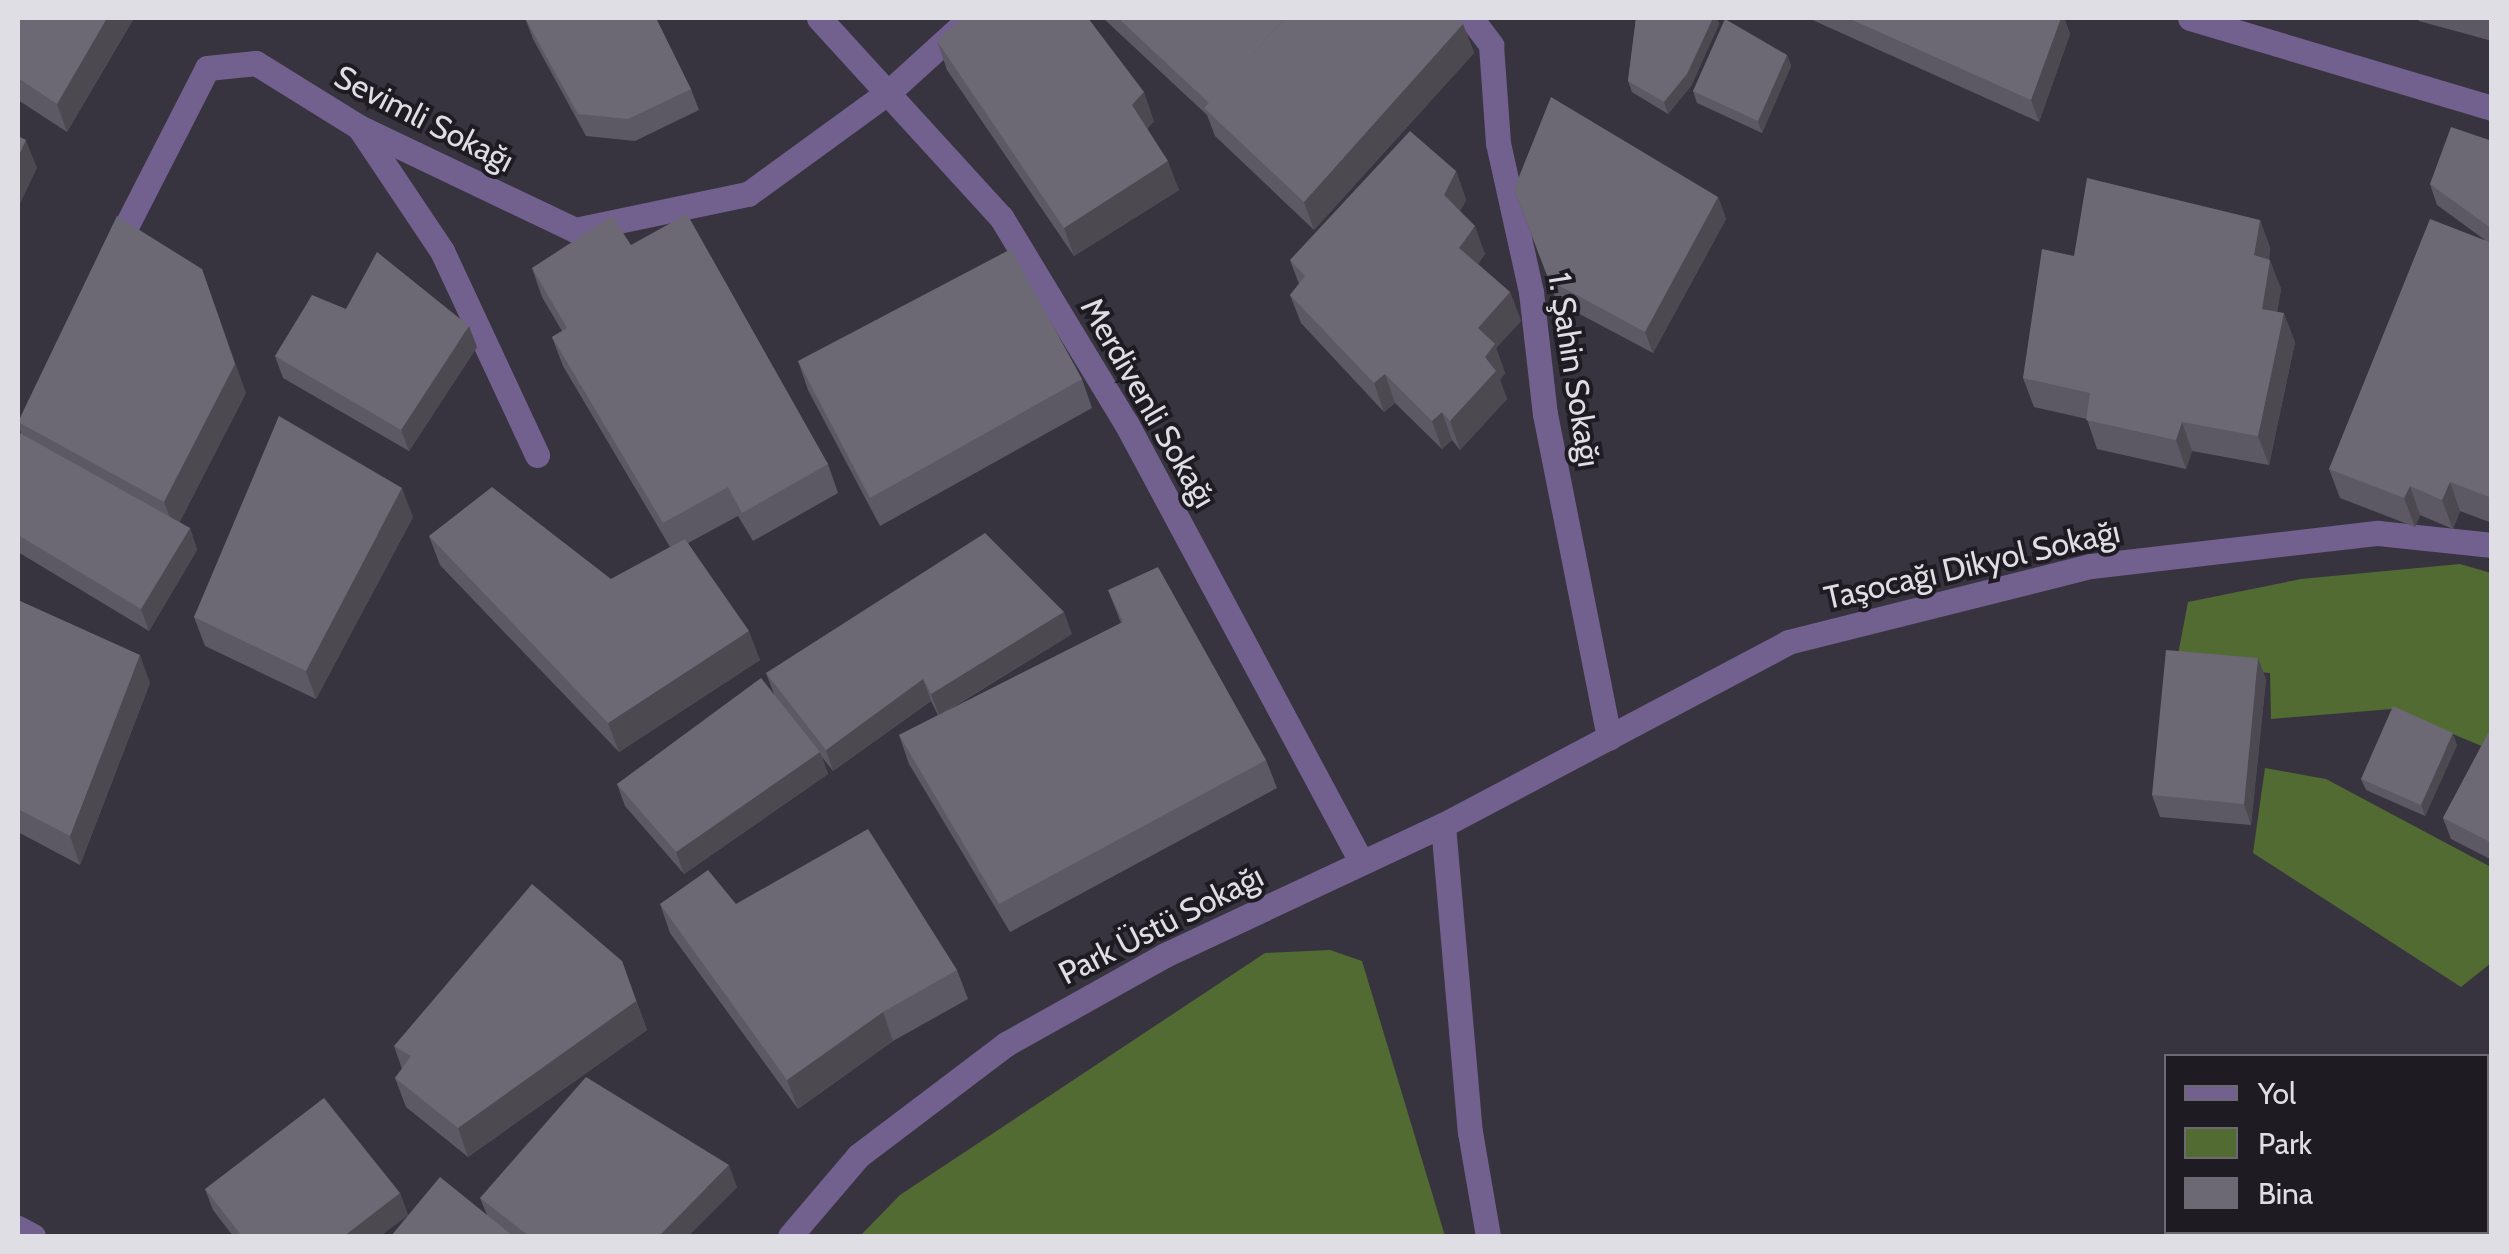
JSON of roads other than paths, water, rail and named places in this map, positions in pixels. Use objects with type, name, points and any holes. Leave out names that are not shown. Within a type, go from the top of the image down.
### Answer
[{"type":"street","name":"Merdivenli Sokağı","points":[[818,18],[891,90],[1001,217],[1126,423],[1361,862]]},
{"type":"street","name":"Sevimli Sokağı","points":[[102,274],[207,68],[256,63],[359,127],[575,230],[748,194],[891,90],[970,18]]},
{"type":"street","name":"1. Şahin Sokağı","points":[[1471,18],[1491,45],[1498,143],[1531,292],[1545,414],[1609,738]]},
{"type":"street","points":[[2190,18],[2492,108]]},
{"type":"street","points":[[359,127],[442,250],[537,455]]},
{"type":"street","name":"Taşocağı Dikyol Sokağı","points":[[1609,738],[1788,642],[2073,570],[2344,535],[2492,545]]},
{"type":"street","name":"Park Üstü Sokağı","points":[[790,1236],[858,1156],[1006,1044],[1164,955],[1444,826],[1609,738]]},
{"type":"street","points":[[1444,826],[1470,1132],[1488,1236]]},
{"type":"street","points":[[18,1228],[34,1236]]}]
